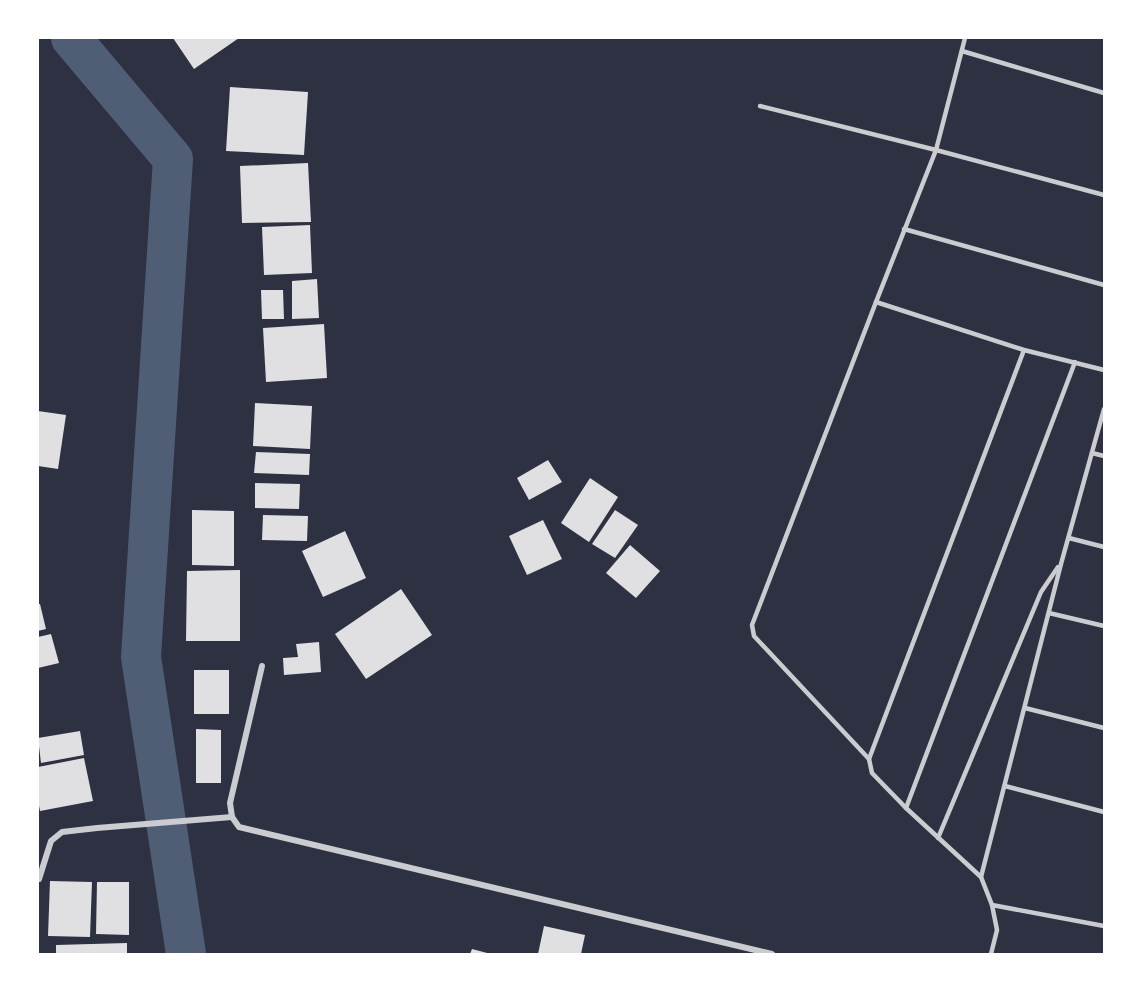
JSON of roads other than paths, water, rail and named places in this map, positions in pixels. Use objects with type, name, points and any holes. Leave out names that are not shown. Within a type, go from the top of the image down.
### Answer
[{"type":"street","points":[[262,666],[230,803],[232,818],[239,827],[772,954]]},
{"type":"street","points":[[39,879],[51,841],[62,832],[210,818],[232,818]]},
{"type":"lane","points":[[966,38],[936,150],[752,625],[754,636],[869,759],[872,773],[906,808],[981,877],[992,905],[997,930],[991,954]]},
{"type":"lane","points":[[962,51],[1104,93]]},
{"type":"lane","points":[[760,106],[1104,195]]},
{"type":"lane","points":[[904,229],[1104,285]]},
{"type":"lane","points":[[876,302],[1024,350],[1104,370]]},
{"type":"lane","points":[[869,759],[1024,350]]},
{"type":"lane","points":[[906,808],[1075,362]]},
{"type":"lane","points":[[981,877],[1061,564],[1104,408]]},
{"type":"lane","points":[[1092,453],[1104,456]]},
{"type":"lane","points":[[1069,538],[1104,547]]},
{"type":"lane","points":[[938,838],[1041,592],[1061,564]]},
{"type":"lane","points":[[1049,613],[1104,626]]},
{"type":"lane","points":[[1025,708],[1104,728]]},
{"type":"lane","points":[[1005,786],[1104,812]]},
{"type":"lane","points":[[992,905],[1104,926]]},
{"type":"waterway","points":[[71,38],[173,159],[141,657],[186,954]]}]
